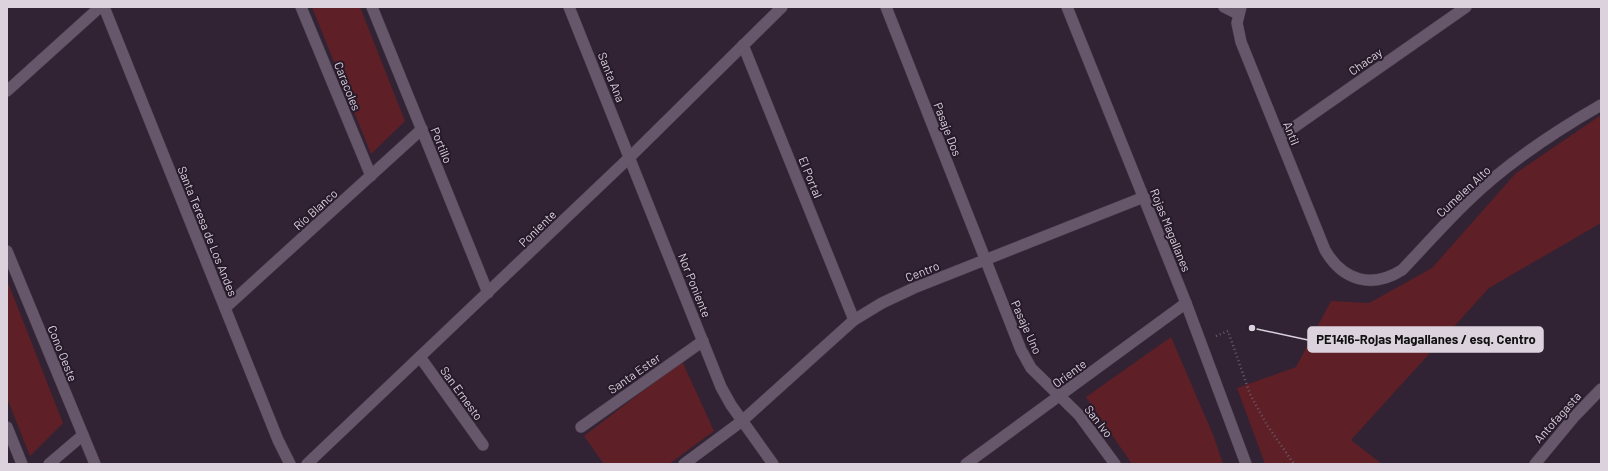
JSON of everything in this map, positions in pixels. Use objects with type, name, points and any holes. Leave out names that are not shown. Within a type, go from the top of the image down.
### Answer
[{"type":"street","points":[[7,91],[100,7]]},
{"type":"street","name":"Santa Teresa de Los Andes","points":[[104,7],[278,440],[290,464]]},
{"type":"street","name":"Caracoles","points":[[301,7],[371,176]]},
{"type":"street","name":"Portillo","points":[[372,7],[488,293]]},
{"type":"street","name":"Santa Ana","points":[[569,7],[630,157]]},
{"type":"street","name":"Poniente","points":[[307,464],[630,157],[782,7]]},
{"type":"street","name":"Pasaje Dos","points":[[886,7],[985,260]]},
{"type":"street","name":"Rojas Magallanes","points":[[1067,7],[1186,303],[1246,464]]},
{"type":"street","name":"Antil","points":[[1224,7],[1240,11],[1237,23],[1241,42],[1325,250],[1331,261],[1343,272]]},
{"type":"street","name":"Chacay","points":[[1280,137],[1466,7]]},
{"type":"street","name":"El Portal","points":[[744,45],[854,320]]},
{"type":"street","name":"Cumelen Alto","points":[[1343,272],[1352,277],[1363,280],[1374,280],[1393,275],[1402,270],[1468,201],[1489,182],[1553,134],[1601,105]]},
{"type":"street","name":"Río Blanco","points":[[225,308],[422,130]]},
{"type":"street","name":"Nor Poniente","points":[[630,157],[721,387],[731,405],[773,464]]},
{"type":"street","name":"Centro","points":[[684,464],[742,421],[854,320],[882,302],[898,294],[1144,197]]},
{"type":"street","name":"Cono Oeste","points":[[7,252],[95,464]]},
{"type":"street","name":"Pasaje Uno","points":[[985,260],[1026,360],[1038,375],[1060,396]]},
{"type":"street","name":"Oriente","points":[[966,464],[1186,303]]},
{"type":"street","name":"Santa Ester","points":[[581,427],[703,341]]},
{"type":"street","name":"San Ernesto","points":[[420,357],[483,445]]},
{"type":"street","name":"Antofagasta","points":[[1535,464],[1574,417],[1601,389]]},
{"type":"street","name":"San Ivo","points":[[1060,396],[1079,415],[1115,464]]},
{"type":"street","points":[[7,427],[22,464]]},
{"type":"street","points":[[50,464],[82,434]]},
{"type":"path","points":[[1201,342],[1228,331],[1250,394],[1267,425],[1294,464]]},
{"type":"shaded area","points":[[312,7],[360,7],[405,121],[371,154]]},
{"type":"shaded area","points":[[1601,115],[1601,223],[1489,288],[1351,440],[1382,464],[1265,464],[1237,388],[1296,367],[1331,301],[1369,303],[1432,268],[1516,173]]},
{"type":"shaded area","points":[[7,280],[63,423],[30,456],[7,398]]},
{"type":"shaded area","points":[[1171,337],[1214,437],[1223,464],[1132,464],[1086,397]]},
{"type":"shaded area","points":[[682,361],[714,431],[669,464],[604,464],[584,436]]},
{"type":"place","name":"PE1416-Rojas Magallanes / esq. Centro","points":[[1252,328]]}]
